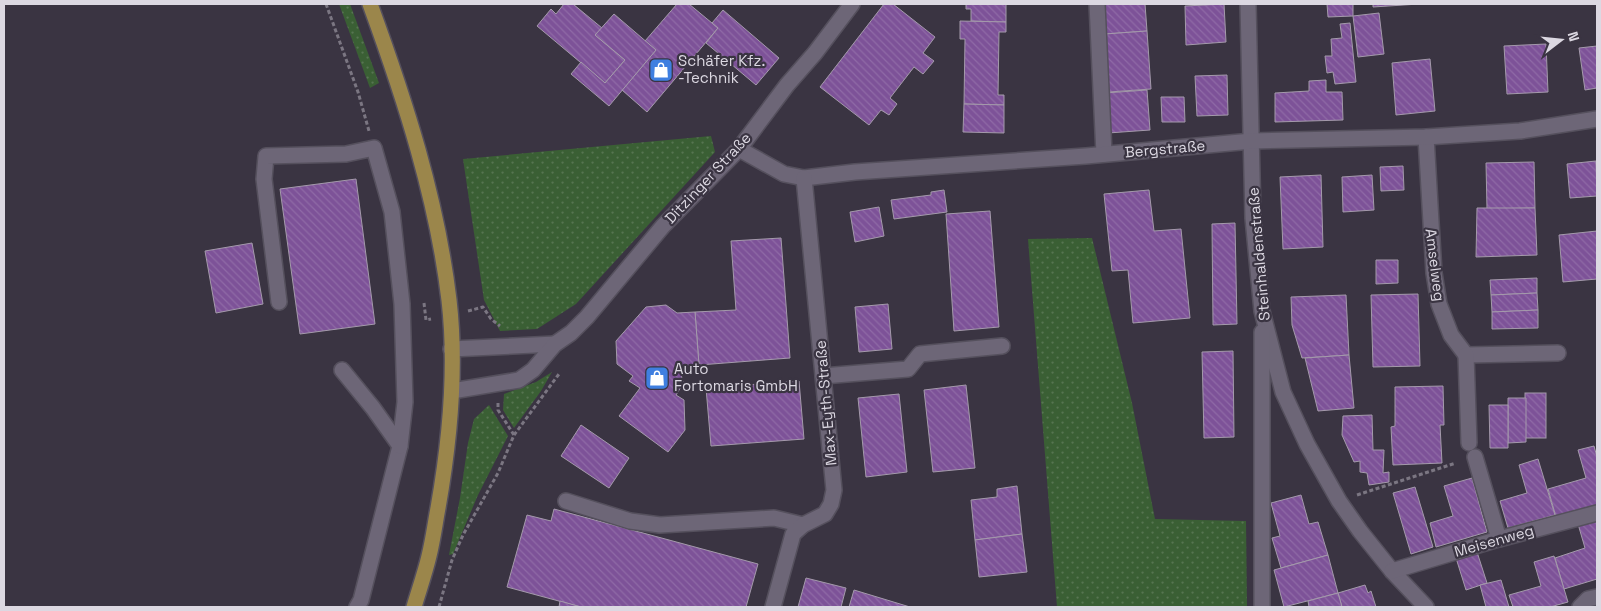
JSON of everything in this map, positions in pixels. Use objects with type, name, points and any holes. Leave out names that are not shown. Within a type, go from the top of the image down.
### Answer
[{"type":"main road","points":[[370,4],[394,70],[412,129],[435,220],[449,300],[452,391],[444,473],[430,556],[414,607]]},
{"type":"street","name":"Ditzinger Straße","points":[[452,391],[519,380],[533,370],[555,344],[572,333],[664,226],[739,149],[852,4]]},
{"type":"street","points":[[1097,4],[1104,154]]},
{"type":"street","name":"Steinhaldenstraße","points":[[1248,4],[1253,218],[1262,310],[1282,392],[1307,444],[1360,531],[1392,571],[1426,607]]},
{"type":"street","name":"Bergstraße","points":[[739,149],[784,174],[804,178],[854,172],[1252,141],[1426,137],[1520,131],[1597,119]]},
{"type":"street","name":"Amselweg","points":[[1426,137],[1433,264],[1438,304],[1451,336],[1466,355]]},
{"type":"street","points":[[279,302],[264,179],[266,156],[346,154],[374,148],[392,212],[402,304],[405,402],[400,446],[357,607]]},
{"type":"street","name":"Max-Eyth-Straße","points":[[803,525],[825,514],[832,504],[834,490],[804,178]]},
{"type":"street","points":[[1262,310],[1262,607]]},
{"type":"street","points":[[451,349],[555,344]]},
{"type":"street","points":[[823,376],[908,369],[920,354],[1002,346]]},
{"type":"street","points":[[1469,443],[1466,355],[1558,353]]},
{"type":"street","points":[[342,370],[373,408],[400,446]]},
{"type":"street","points":[[1475,457],[1499,538]]},
{"type":"street","points":[[566,502],[630,522],[660,525],[774,518],[803,525]]},
{"type":"street","name":"Meisenweg","points":[[1392,571],[1499,538],[1597,513]]},
{"type":"street","points":[[774,607],[793,534],[803,525]]},
{"type":"street","points":[[1580,607],[1588,599],[1597,597]]},
{"type":"path","points":[[326,4],[358,92],[374,148]]},
{"type":"path","points":[[402,304],[424,303],[426,320],[450,316]]},
{"type":"path","points":[[439,607],[452,560],[463,535],[498,473],[514,435],[562,370]]},
{"type":"path","points":[[1340,501],[1475,457]]},
{"type":"green space","points":[[339,4],[350,4],[379,83],[370,88]]},
{"type":"green space","points":[[711,136],[715,152],[576,304],[537,329],[500,331],[484,300],[463,159]]},
{"type":"green space","points":[[1092,238],[1132,403],[1155,519],[1246,521],[1247,607],[1057,607],[1028,239]]},
{"type":"green space","points":[[552,372],[541,391],[514,428],[503,410],[504,394],[536,382]]},
{"type":"green space","points":[[489,405],[508,436],[478,495],[453,554],[449,555],[468,443],[474,419]]},
{"type":"building","points":[[564,4],[573,4],[602,28],[595,35],[625,60],[605,83],[537,26],[551,9],[556,14]]},
{"type":"building","name":"Schäfer Kfz. -Technik","points":[[677,4],[689,4],[718,28],[647,112],[622,90],[656,50],[645,41]]},
{"type":"building","points":[[884,4],[893,4],[935,37],[923,53],[934,61],[923,74],[914,67],[890,98],[897,104],[889,115],[881,110],[869,125],[820,87]]},
{"type":"building","points":[[966,4],[1006,4],[1006,22],[971,21],[971,9],[966,9]]},
{"type":"building","points":[[1103,4],[1145,4],[1147,31],[1105,34]]},
{"type":"building","points":[[1224,4],[1226,42],[1186,45],[1185,6]]},
{"type":"building","points":[[1327,4],[1353,4],[1353,16],[1328,17]]},
{"type":"building","points":[[1373,4],[1419,4],[1373,7]]},
{"type":"building","points":[[723,10],[779,58],[756,85],[706,43],[718,28],[712,23]]},
{"type":"building","points":[[1379,13],[1384,54],[1358,57],[1353,16]]},
{"type":"building","points":[[614,14],[656,50],[609,106],[571,74],[581,62],[605,83],[625,60],[595,35]]},
{"type":"building","points":[[960,21],[1006,22],[1006,32],[999,32],[998,95],[1004,95],[1004,105],[964,104],[965,39],[960,39]]},
{"type":"building","points":[[1350,23],[1356,82],[1335,84],[1333,72],[1327,73],[1325,56],[1332,56],[1331,39],[1342,38],[1340,24]]},
{"type":"building","points":[[1147,31],[1151,89],[1109,92],[1105,34]]},
{"type":"building","points":[[1546,44],[1548,92],[1507,94],[1504,46]]},
{"type":"building","points":[[1597,46],[1597,88],[1585,90],[1579,48]]},
{"type":"building","points":[[1430,59],[1435,111],[1396,115],[1392,63]]},
{"type":"building","points":[[1227,75],[1228,115],[1197,116],[1195,76]]},
{"type":"building","points":[[1326,80],[1326,92],[1342,92],[1343,120],[1275,122],[1275,93],[1309,91],[1309,81]]},
{"type":"building","points":[[1147,90],[1150,130],[1108,133],[1105,93]]},
{"type":"building","points":[[1161,97],[1184,97],[1185,122],[1162,122]]},
{"type":"building","points":[[964,104],[1004,105],[1004,133],[963,132]]},
{"type":"building","points":[[1596,161],[1597,196],[1570,198],[1567,164]]},
{"type":"building","points":[[1534,162],[1535,208],[1487,209],[1486,163]]},
{"type":"building","points":[[1403,166],[1404,190],[1381,191],[1380,167]]},
{"type":"building","points":[[1321,175],[1323,247],[1283,249],[1280,177]]},
{"type":"building","points":[[1372,175],[1374,210],[1343,212],[1342,177]]},
{"type":"building","points":[[356,179],[375,324],[300,334],[280,189]]},
{"type":"building","points":[[944,190],[947,212],[894,219],[891,200],[931,195],[931,192]]},
{"type":"building","points":[[1149,190],[1154,231],[1181,229],[1190,318],[1133,323],[1128,270],[1112,271],[1104,194]]},
{"type":"building","points":[[879,207],[884,236],[855,242],[850,212]]},
{"type":"building","points":[[1477,208],[1535,208],[1537,255],[1476,257]]},
{"type":"building","points":[[990,211],[999,327],[954,331],[946,214]]},
{"type":"building","points":[[1235,223],[1237,324],[1213,325],[1212,224]]},
{"type":"building","points":[[1597,231],[1597,279],[1563,282],[1559,235]]},
{"type":"building","points":[[781,238],[790,358],[699,365],[695,312],[736,310],[731,241]]},
{"type":"building","points":[[252,243],[263,304],[216,313],[205,251]]},
{"type":"building","points":[[1376,260],[1398,260],[1398,283],[1376,284]]},
{"type":"building","points":[[1537,278],[1537,293],[1491,295],[1490,280]]},
{"type":"building","points":[[1537,293],[1538,310],[1492,312],[1491,295]]},
{"type":"building","points":[[1418,294],[1420,366],[1373,367],[1371,295]]},
{"type":"building","points":[[1346,295],[1349,355],[1302,358],[1292,325],[1291,297]]},
{"type":"building","points":[[888,304],[892,349],[859,352],[855,307]]},
{"type":"building","name":"Auto Fortomaris GmbH","points":[[666,305],[677,313],[695,312],[699,365],[690,366],[691,370],[681,371],[684,382],[676,395],[684,400],[685,430],[668,452],[619,416],[640,388],[629,381],[633,376],[617,364],[616,341],[646,307]]},
{"type":"building","points":[[1538,310],[1538,328],[1492,329],[1492,312]]},
{"type":"building","points":[[1233,351],[1234,437],[1204,438],[1202,352]]},
{"type":"building","points":[[1349,355],[1354,408],[1318,411],[1305,358]]},
{"type":"building","points":[[799,381],[804,439],[711,446],[706,388]]},
{"type":"building","points":[[966,385],[975,468],[933,472],[924,390]]},
{"type":"building","points":[[1443,386],[1444,425],[1440,425],[1442,463],[1393,465],[1391,427],[1395,426],[1395,387]]},
{"type":"building","points":[[1525,393],[1546,393],[1546,438],[1525,438]]},
{"type":"building","points":[[899,394],[907,472],[866,477],[858,398]]},
{"type":"building","points":[[1508,398],[1526,398],[1526,442],[1508,443]]},
{"type":"building","points":[[1489,405],[1508,405],[1508,448],[1490,448]]},
{"type":"building","points":[[1372,415],[1373,450],[1384,450],[1383,473],[1389,472],[1389,482],[1369,485],[1367,473],[1360,472],[1360,461],[1354,462],[1342,435],[1343,416]]},
{"type":"building","points":[[581,425],[629,458],[609,488],[561,456]]},
{"type":"building","points":[[1594,446],[1597,457],[1597,505],[1556,517],[1548,489],[1586,478],[1578,450]]},
{"type":"building","points":[[1538,459],[1555,515],[1508,528],[1500,501],[1527,493],[1519,465]]},
{"type":"building","points":[[1472,478],[1487,532],[1436,547],[1430,523],[1453,516],[1444,486]]},
{"type":"building","points":[[1017,486],[1022,534],[975,540],[971,500],[997,497],[997,489]]},
{"type":"building","points":[[1415,487],[1433,547],[1411,554],[1393,493]]},
{"type":"building","points":[[1301,495],[1309,524],[1318,522],[1328,555],[1281,568],[1272,538],[1280,536],[1271,503]]},
{"type":"building","points":[[554,509],[758,564],[746,607],[581,607],[507,587],[527,515],[551,521]]},
{"type":"building","points":[[1597,519],[1597,579],[1564,589],[1555,558],[1585,548],[1578,524]]},
{"type":"building","points":[[1022,534],[1027,572],[979,577],[975,540]]},
{"type":"building","points":[[1477,552],[1487,583],[1466,590],[1456,558]]},
{"type":"building","points":[[1328,555],[1338,593],[1284,607],[1274,570]]},
{"type":"building","points":[[1554,556],[1568,602],[1550,607],[1513,607],[1509,595],[1541,586],[1534,562]]},
{"type":"building","points":[[806,578],[846,588],[841,607],[798,607]]},
{"type":"building","points":[[1501,580],[1509,607],[1486,607],[1480,585]]},
{"type":"building","points":[[1365,585],[1368,593],[1371,591],[1376,607],[1342,607],[1338,593]]},
{"type":"building","points":[[854,590],[910,607],[849,607]]},
{"type":"building","points":[[1338,593],[1342,607],[1309,607],[1308,601]]},
{"type":"building","points":[[560,601],[581,607],[559,607]]},
{"type":"place","name":"Schäfer Kfz. -Technik","points":[[661,70]]},
{"type":"place","name":"Auto Fortomaris GmbH","points":[[657,378]]}]
